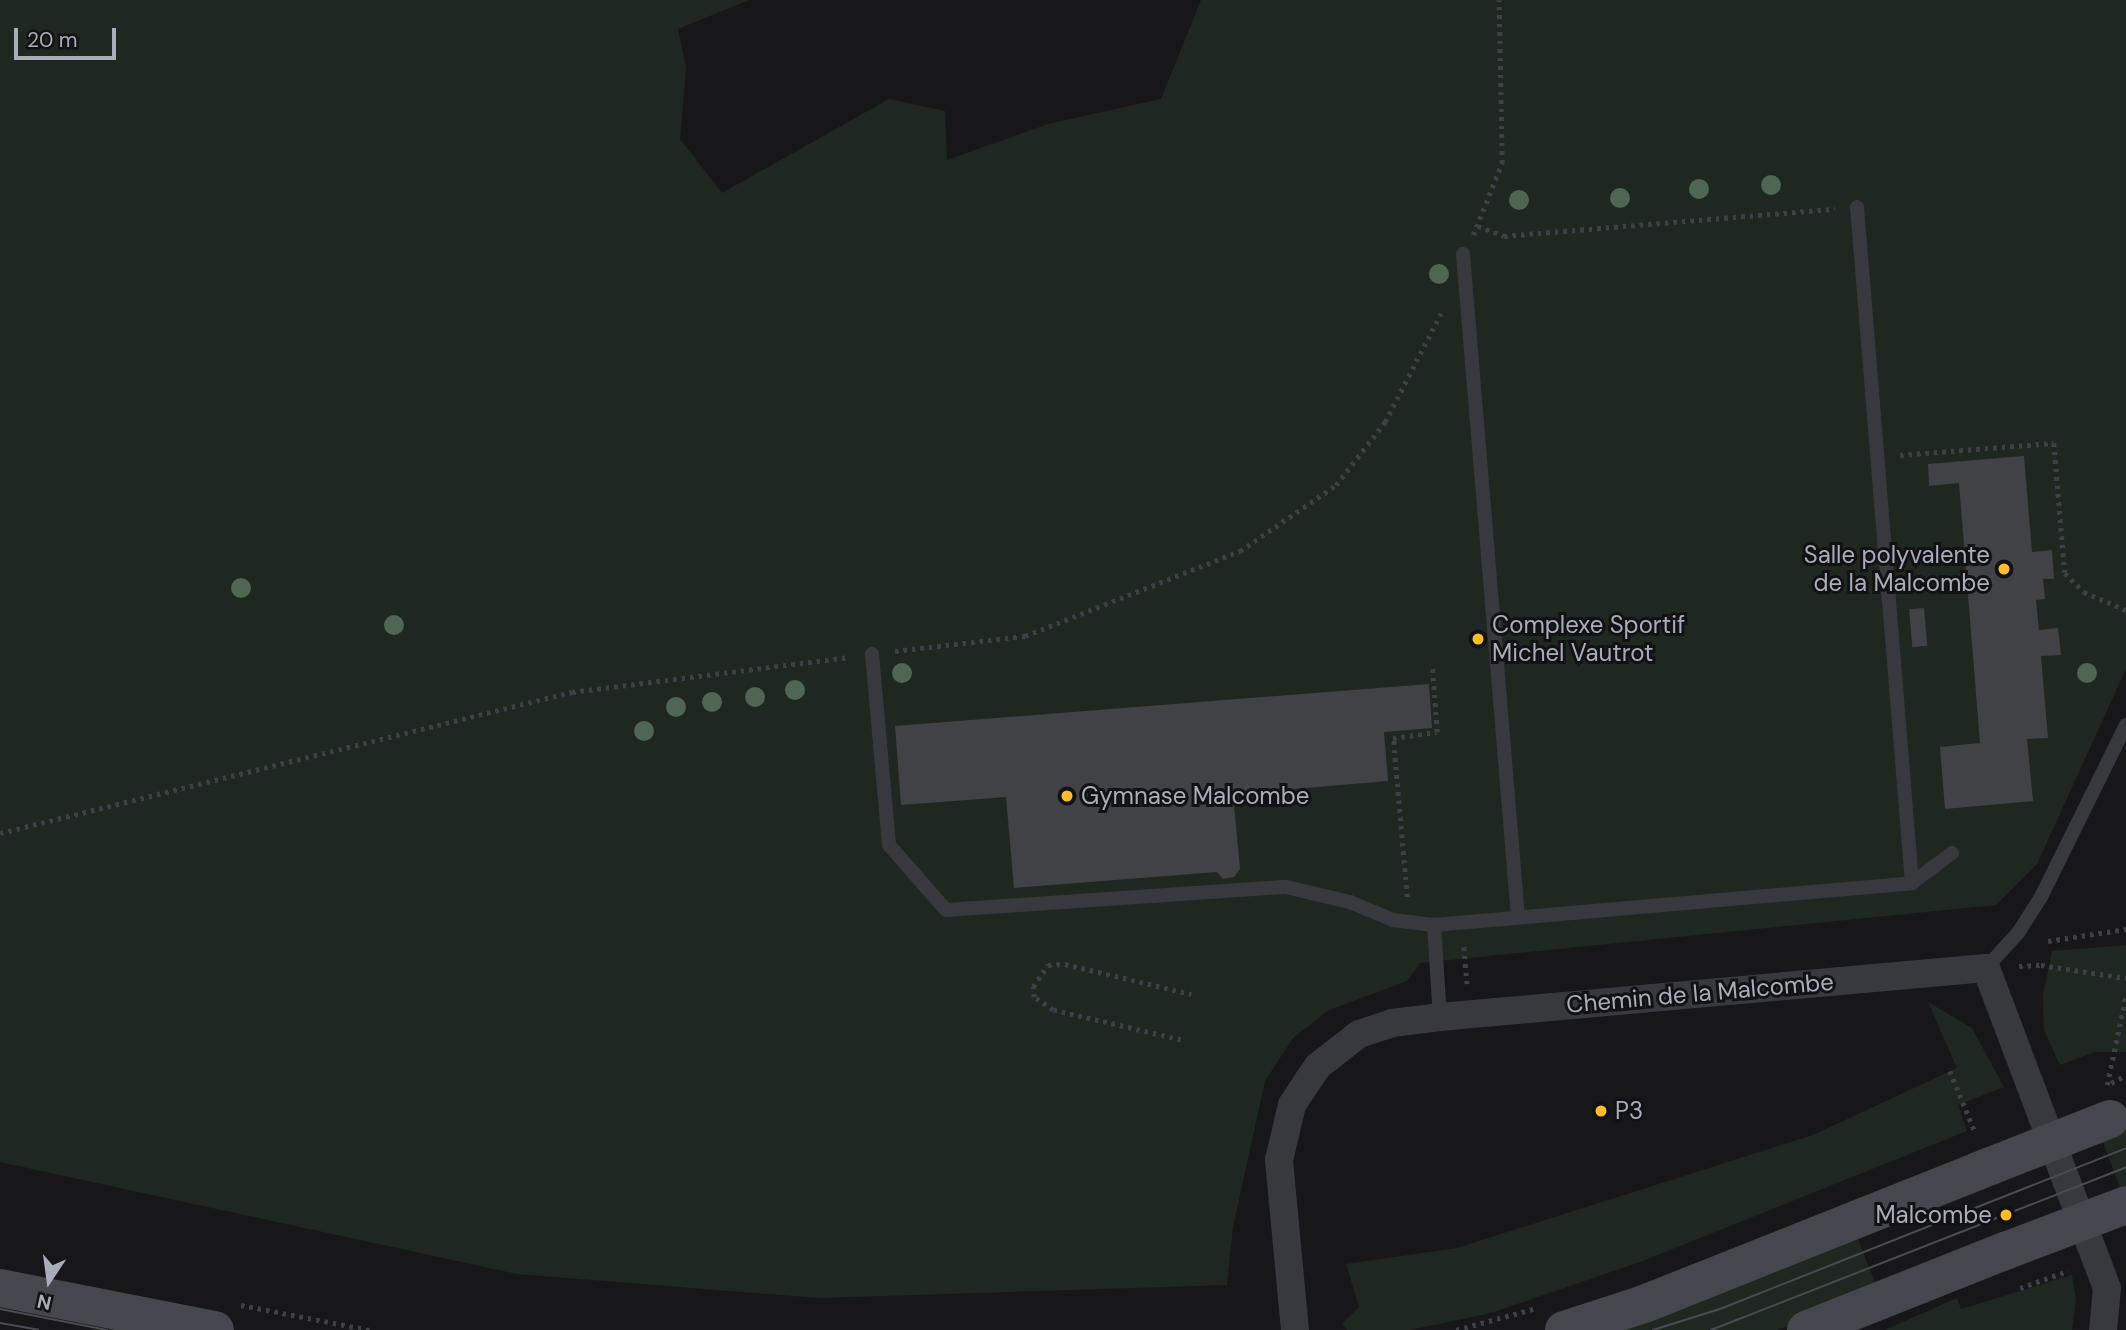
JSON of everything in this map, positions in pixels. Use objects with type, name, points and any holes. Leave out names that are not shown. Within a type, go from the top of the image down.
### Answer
[{"type":"main road","points":[[1564,1330],[1644,1304],[1978,1155],[2119,1104]]},
{"type":"main road","points":[[1806,1330],[2126,1205]]},
{"type":"main road","points":[[0,1288],[215,1330]]},
{"type":"street","name":"Chemin de la Malcombe","points":[[1295,1330],[1279,1160],[1292,1105],[1318,1066],[1359,1034],[1392,1023],[1440,1017],[1986,968]]},
{"type":"street","points":[[1986,968],[2107,1288],[2104,1330]]},
{"type":"lane","points":[[1857,207],[1912,883]]},
{"type":"lane","points":[[1463,254],[1518,917]]},
{"type":"lane","points":[[872,654],[888,845],[946,910],[1286,887],[1350,902],[1410,923],[1434,925],[1912,883],[1952,853]]},
{"type":"lane","points":[[1986,968],[2018,933],[2047,886],[2126,725]]},
{"type":"lane","points":[[1434,925],[1440,1017]]},
{"type":"path","points":[[1463,254],[1478,226],[1502,163],[1499,0]]},
{"type":"path","points":[[1478,226],[1504,236],[1857,207]]},
{"type":"path","points":[[0,833],[572,692],[1025,636],[1240,551],[1336,485],[1385,422],[1446,304]]},
{"type":"path","points":[[1878,456],[2054,443],[2065,573],[2084,592],[2126,610]]},
{"type":"path","points":[[1410,923],[1394,738],[1437,732],[1432,664]]},
{"type":"path","points":[[1462,923],[1468,992]]},
{"type":"path","points":[[2048,941],[2126,929]]},
{"type":"path","points":[[1181,1040],[1053,1010],[1034,997],[1033,986],[1048,965],[1065,964],[1191,994]]},
{"type":"path","points":[[1986,968],[2041,965],[2126,978]]},
{"type":"path","points":[[2119,1104],[2126,995]]},
{"type":"path","points":[[1950,1071],[1978,1155]]},
{"type":"shaded area","name":"Complexe Sportif Michel Vautrot","points":[[0,0],[749,0],[678,29],[686,68],[680,139],[722,193],[889,99],[945,111],[947,160],[1048,124],[1161,99],[1201,0],[2126,0],[2126,669],[2037,864],[1996,905],[1420,963],[1407,981],[1329,1010],[1293,1038],[1265,1081],[1233,1227],[1227,1285],[819,1298],[517,1274],[0,1162]]},
{"type":"shaded area","points":[[2126,945],[2126,1052],[2095,1052],[2060,1065],[2044,1030],[2043,995],[2052,951]]},
{"type":"shaded area","points":[[1928,1002],[1972,1028],[2004,1087],[1958,1105],[1967,1131],[1640,1262],[1491,1313],[1410,1330],[1347,1330],[1342,1324],[1359,1307],[1346,1264],[1457,1248],[1813,1135],[1957,1068]]},
{"type":"shaded area","points":[[2126,1121],[2126,1192],[2122,1194],[2100,1133]]},
{"type":"shaded area","points":[[1855,1231],[1877,1288],[1791,1325],[1776,1330],[1596,1330]]},
{"type":"shaded area","points":[[2072,1275],[2076,1300],[2072,1330],[1885,1330],[1957,1298],[1961,1309]]},
{"type":"building","points":[[2024,456],[2032,552],[2052,550],[2054,579],[2043,579],[2045,599],[2036,600],[2039,630],[2058,628],[2061,655],[2041,656],[2048,738],[2027,739],[2033,801],[1945,809],[1940,747],[1980,743],[1959,483],[1929,486],[1928,464]]},
{"type":"building","points":[[1924,608],[1927,646],[1912,647],[1909,609]]},
{"type":"building","name":"Gymnase Malcombe","points":[[1429,684],[1432,728],[1384,732],[1388,781],[1233,794],[1240,869],[1234,877],[1223,879],[1217,872],[1014,888],[1006,797],[901,805],[895,726]]},
{"type":"tram line","points":[[1653,1330],[1720,1309],[2126,1148]]},
{"type":"tram line","points":[[1711,1330],[2126,1167]]},
{"type":"tram line","points":[[0,1309],[107,1330]]},
{"type":"tram line","points":[[0,1323],[38,1330]]},
{"type":"place","name":"Salle polyvalente de la Malcombe","points":[[2004,569]]},
{"type":"place","name":"Complexe Sportif Michel Vautrot","points":[[1478,639]]},
{"type":"place","name":"Gymnase Malcombe","points":[[1067,796]]},
{"type":"place","name":"P3","points":[[1601,1111]]},
{"type":"place","name":"Malcombe","points":[[2006,1215]]}]
